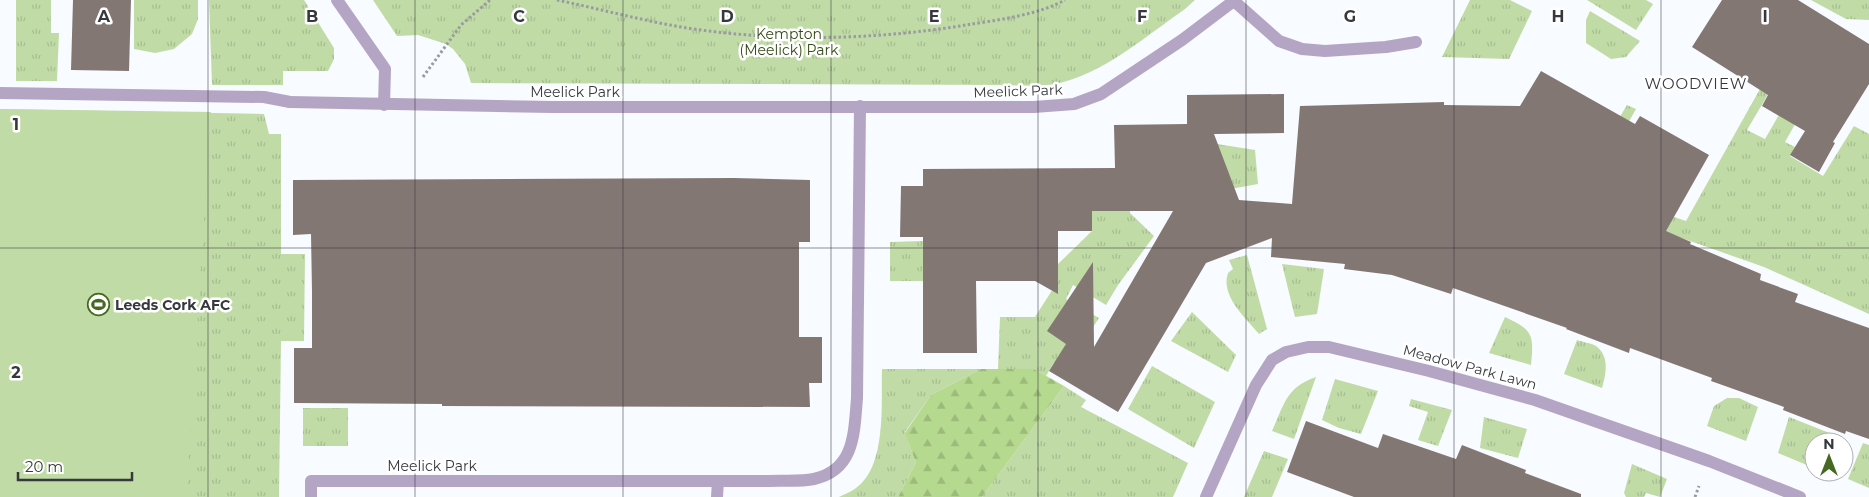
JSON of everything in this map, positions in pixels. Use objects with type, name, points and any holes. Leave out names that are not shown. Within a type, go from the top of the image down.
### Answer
[{"type":"street","points":[[337,0],[385,70],[384,105]]},
{"type":"street","points":[[1234,1],[1279,41],[1302,49],[1325,51],[1386,47],[1416,42]]},
{"type":"street","name":"Meelick Park","points":[[0,93],[264,97],[290,102],[384,105],[1034,107],[1074,104],[1101,94],[1182,40],[1234,1]]},
{"type":"street","name":"Meelick Park","points":[[311,497],[311,481],[767,481],[814,479],[834,471],[846,459],[853,436],[857,398],[860,106]]},
{"type":"street","name":"Meadow Park Lawn","points":[[1206,497],[1256,385],[1272,360],[1286,352],[1308,346],[1329,346],[1429,370],[1536,400],[1709,461],[1800,497]]},
{"type":"street","points":[[717,497],[718,481]]},
{"type":"path","points":[[423,77],[461,25],[490,0]]},
{"type":"path","points":[[557,0],[686,28],[752,35],[816,37],[886,36],[936,30],[1019,15],[1056,5],[1065,0]]},
{"type":"path","points":[[1695,497],[1699,486]]},
{"type":"green space","points":[[16,0],[51,0],[51,33],[59,33],[57,81],[16,81]]},
{"type":"green space","points":[[134,0],[198,0],[198,19],[192,34],[174,49],[155,53],[134,49]]},
{"type":"green space","points":[[209,0],[304,0],[334,48],[334,59],[328,71],[283,71],[283,85],[212,85]]},
{"type":"green space","name":"Kempton (Meelick) Park","points":[[373,0],[1195,0],[1139,42],[1107,63],[1072,79],[1055,84],[1035,86],[471,83],[465,64],[453,49],[446,44],[418,35],[397,36]]},
{"type":"green space","points":[[1470,0],[1510,0],[1532,11],[1509,59],[1442,57]]},
{"type":"green space","points":[[1587,0],[1646,0],[1653,4],[1636,30]]},
{"type":"green space","points":[[1811,0],[1869,0],[1869,20],[1846,19]]},
{"type":"green space","points":[[1590,11],[1640,41],[1626,57],[1611,59],[1586,43],[1586,20]]},
{"type":"green space","points":[[1765,80],[1770,91],[1747,130],[1765,139],[1787,101],[1803,110],[1785,142],[1795,147],[1790,156],[1823,176],[1854,126],[1869,134],[1869,314],[1764,267],[1571,199],[1627,105],[1636,109],[1598,176],[1600,192],[1686,221]]},
{"type":"green space","points":[[0,109],[264,114],[269,134],[281,134],[281,254],[305,254],[304,341],[281,341],[279,497],[160,497],[0,146]]},
{"type":"green space","name":"Leeds Cork AFC","points":[[0,109],[211,112],[186,497],[0,497]]},
{"type":"green space","points":[[1217,144],[1255,150],[1258,184],[1236,188],[1204,189]]},
{"type":"green space","points":[[1130,175],[1130,213],[1154,236],[1118,285],[1106,305],[1073,285],[1066,299],[1099,318],[1078,350],[1053,364],[1046,376],[1034,369],[998,369],[1000,317],[1035,317],[1058,281],[1058,264],[1092,231],[1092,211]]},
{"type":"green space","points":[[954,240],[945,281],[890,281],[890,242]]},
{"type":"green space","points":[[1247,255],[1267,329],[1259,334],[1241,314],[1228,290],[1228,273],[1233,269],[1229,260]]},
{"type":"green space","points":[[1282,264],[1324,269],[1317,314],[1295,317]]},
{"type":"green space","points":[[1192,312],[1236,355],[1228,372],[1171,341]]},
{"type":"green space","points":[[1505,317],[1521,326],[1530,335],[1532,347],[1531,365],[1489,353]]},
{"type":"green space","points":[[1577,340],[1596,346],[1603,355],[1606,372],[1602,388],[1564,374]]},
{"type":"green space","points":[[1152,366],[1215,402],[1194,448],[1128,409]]},
{"type":"green space","points":[[882,369],[981,369],[931,395],[905,432],[916,463],[898,497],[839,497],[856,488],[866,478],[873,465],[878,450],[882,416]]},
{"type":"green space","points":[[981,369],[1034,369],[1064,386],[982,497],[898,497],[916,463],[905,433],[931,395]]},
{"type":"green space","points":[[1316,377],[1294,439],[1272,431],[1287,398],[1298,386]]},
{"type":"green space","points":[[1335,379],[1378,391],[1361,434],[1339,428],[1322,420]]},
{"type":"green space","points":[[1064,386],[1086,400],[1081,407],[1188,463],[1173,497],[982,497]]},
{"type":"green space","points":[[1727,398],[1739,398],[1758,407],[1746,441],[1707,426],[1714,406]]},
{"type":"green space","points":[[1411,399],[1452,410],[1438,446],[1418,440],[1428,412],[1409,406]]},
{"type":"green space","points":[[303,408],[348,408],[348,446],[303,446]]},
{"type":"green space","points":[[1484,417],[1527,429],[1518,458],[1480,448]]},
{"type":"green space","points":[[1789,417],[1827,432],[1804,432],[1804,464],[1778,453]]},
{"type":"green space","points":[[1863,443],[1869,445],[1869,488],[1854,482],[1854,465]]},
{"type":"green space","points":[[1264,451],[1288,459],[1272,497],[1244,497]]},
{"type":"green space","points":[[1632,464],[1667,479],[1660,497],[1646,493],[1644,497],[1626,497],[1624,493]]},
{"type":"building","points":[[73,0],[131,0],[129,71],[71,70]]},
{"type":"building","points":[[1722,0],[1798,0],[1869,44],[1869,84],[1833,142],[1835,143],[1819,172],[1790,155],[1805,131],[1762,106],[1768,95],[1692,47]]},
{"type":"building","points":[[1541,71],[1635,124],[1640,116],[1709,155],[1666,231],[1691,242],[1690,244],[1761,274],[1760,280],[1798,294],[1795,302],[1869,328],[1869,439],[1854,434],[1854,432],[1840,432],[1783,410],[1784,407],[1711,381],[1712,378],[1630,348],[1629,353],[1567,328],[1453,288],[1451,294],[1392,275],[1344,269],[1345,264],[1271,257],[1272,238],[1206,263],[1118,412],[1049,371],[1066,344],[1047,331],[1093,262],[1094,347],[1173,211],[1092,211],[1092,231],[1058,231],[1058,294],[1035,281],[976,281],[977,353],[923,353],[923,237],[900,237],[901,186],[923,186],[923,169],[1115,168],[1114,125],[1187,124],[1187,95],[1284,94],[1284,133],[1214,134],[1239,200],[1292,204],[1300,106],[1444,102],[1444,105],[1520,106]]},
{"type":"building","points":[[734,178],[810,180],[810,242],[799,242],[799,337],[822,337],[822,383],[809,383],[810,407],[442,406],[442,404],[294,403],[294,348],[312,348],[312,292],[311,234],[293,235],[293,180]]},
{"type":"building","points":[[1306,421],[1378,448],[1383,434],[1456,459],[1462,445],[1526,470],[1525,473],[1581,494],[1581,497],[1354,497],[1287,472]]},
{"type":"place","name":"Leeds Cork AFC","points":[[99,305]]},
{"type":"district","name":"WOODVIEW","points":[[1696,83]]}]
